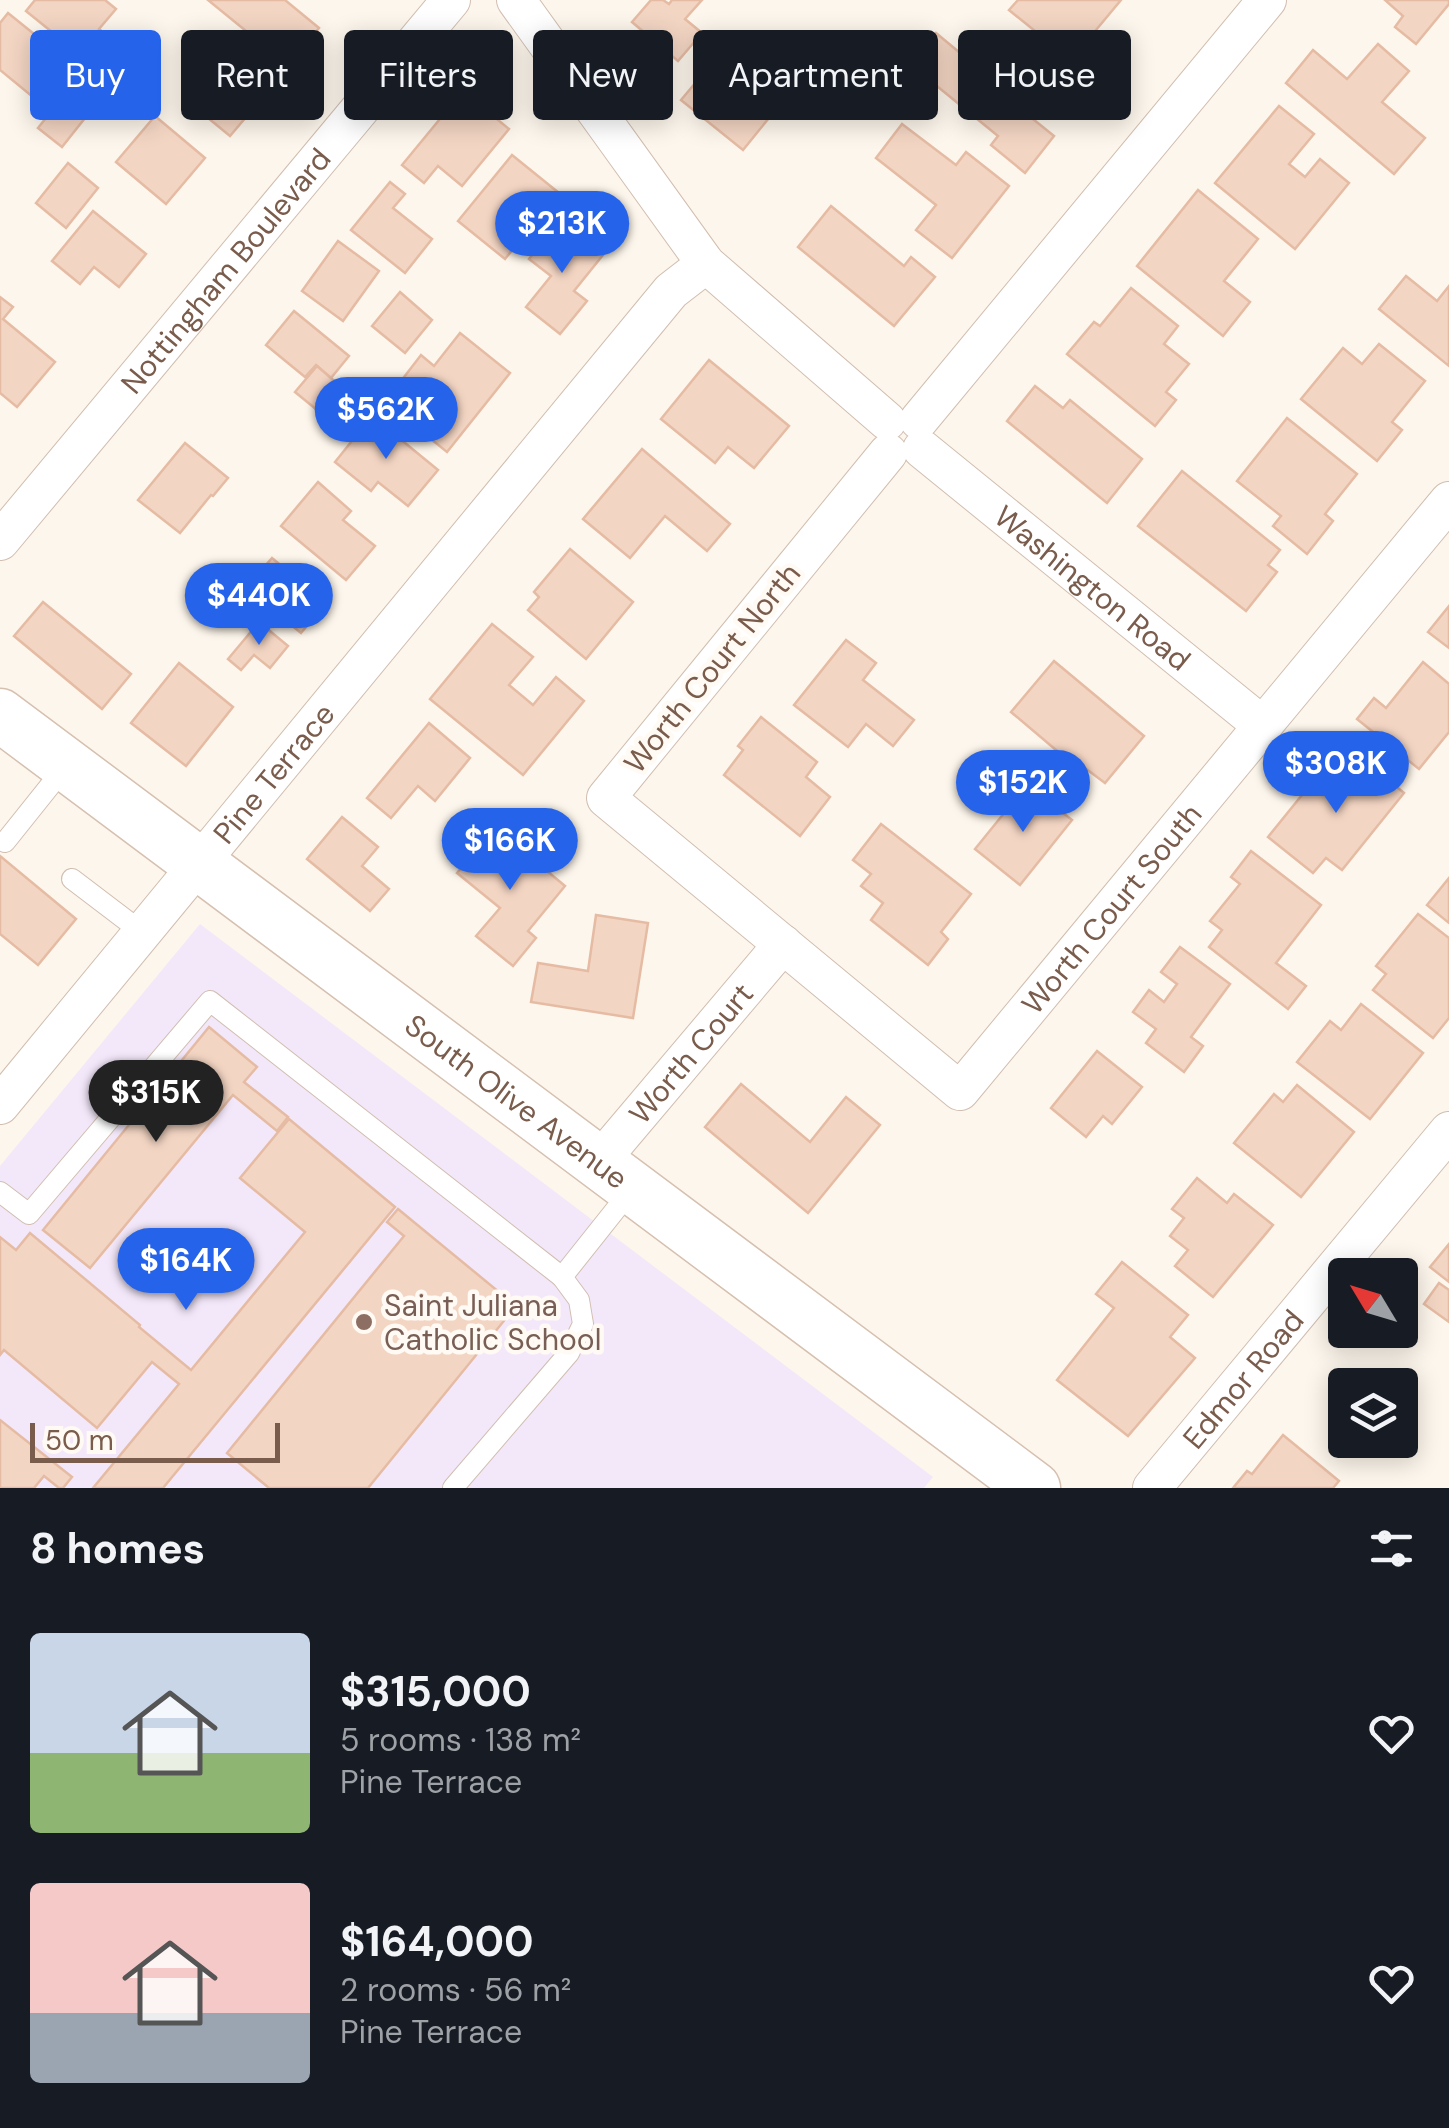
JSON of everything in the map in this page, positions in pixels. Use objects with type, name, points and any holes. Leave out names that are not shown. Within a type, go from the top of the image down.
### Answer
[{"type":"street","name":"Nottingham Boulevard","points":[[0,542],[451,0]]},
{"type":"street","name":"Washington Road","points":[[516,0],[706,264],[904,436],[1263,726]]},
{"type":"street","name":"Worth Court North","points":[[783,944],[606,798],[1267,0]]},
{"type":"street","name":"Pine Terrace","points":[[0,1105],[672,291],[706,264]]},
{"type":"street","name":"Worth Court South","points":[[783,944],[960,1091],[1449,501]]},
{"type":"street","name":"South Olive Avenue","points":[[0,715],[1034,1488]]},
{"type":"street","name":"Worth Court","points":[[615,1176],[783,944]]},
{"type":"street","name":"Edmor Road","points":[[1152,1488],[1449,1131]]},
{"type":"lane","points":[[4,842],[66,765]]},
{"type":"lane","points":[[72,879],[143,933]]},
{"type":"lane","points":[[0,1192],[29,1214],[210,1001],[562,1277],[578,1300],[583,1324],[569,1353],[454,1488]]},
{"type":"lane","points":[[562,1277],[615,1176]]},
{"type":"shaded area","name":"Saint Juliana Catholic School","points":[[200,924],[933,1477],[924,1488],[0,1488],[0,1166]]},
{"type":"building","points":[[35,0],[105,0],[116,9],[100,30],[49,30],[26,11]]},
{"type":"building","points":[[208,0],[285,0],[319,28],[317,30],[245,30]]},
{"type":"building","points":[[651,0],[669,4],[672,0],[702,0],[685,19],[698,30],[693,30],[693,44],[678,61],[673,57],[673,30],[641,30],[632,22]]},
{"type":"building","points":[[1018,0],[1121,0],[1096,30],[1034,30],[1009,10]]},
{"type":"building","points":[[1385,0],[1449,0],[1449,4],[1416,44],[1395,27],[1403,16]]},
{"type":"building","points":[[8,13],[30,31],[30,95],[0,70],[0,23]]},
{"type":"building","points":[[938,35],[958,51],[958,103],[938,87]]},
{"type":"building","points":[[1378,44],[1409,71],[1382,102],[1425,138],[1394,174],[1286,83],[1313,50],[1347,79]]},
{"type":"building","points":[[693,86],[693,110],[681,100]]},
{"type":"building","points":[[1279,106],[1314,134],[1289,164],[1305,177],[1320,159],[1349,183],[1295,249],[1215,183]]},
{"type":"building","points":[[44,120],[83,120],[62,147],[38,128]]},
{"type":"building","points":[[152,120],[160,120],[205,158],[166,204],[116,162]]},
{"type":"building","points":[[211,120],[244,120],[230,136]]},
{"type":"building","points":[[439,120],[498,120],[509,129],[462,186],[438,166],[424,183],[402,165]]},
{"type":"building","points":[[706,120],[767,120],[743,150]]},
{"type":"building","points":[[978,120],[1034,120],[1054,136],[1025,173],[991,145],[998,136]]},
{"type":"building","points":[[902,124],[956,165],[966,152],[1009,186],[952,258],[916,230],[936,205],[876,158]]},
{"type":"building","points":[[512,155],[559,193],[505,259],[458,221]]},
{"type":"building","points":[[68,163],[98,188],[66,228],[36,203]]},
{"type":"building","points":[[390,182],[405,194],[393,208],[432,239],[405,273],[351,230]]},
{"type":"building","points":[[1198,190],[1258,239],[1224,281],[1250,302],[1223,336],[1137,266]]},
{"type":"building","points":[[831,206],[904,266],[911,257],[935,277],[894,326],[798,247]]},
{"type":"building","points":[[93,211],[146,254],[119,287],[94,267],[80,284],[52,261]]},
{"type":"building","points":[[560,220],[603,255],[574,291],[587,301],[560,334],[526,307],[551,276],[529,259]]},
{"type":"building","points":[[338,241],[379,271],[343,321],[302,291]]},
{"type":"building","points":[[1406,276],[1437,301],[1449,286],[1449,366],[1379,309]]},
{"type":"building","points":[[1131,288],[1178,326],[1164,344],[1189,364],[1166,392],[1176,400],[1155,426],[1067,354],[1094,322],[1100,326]]},
{"type":"building","points":[[400,292],[432,320],[405,353],[372,326]]},
{"type":"building","points":[[0,297],[13,307],[3,319],[55,362],[17,407],[0,393]]},
{"type":"building","points":[[294,311],[349,356],[331,378],[316,365],[305,377],[266,345]]},
{"type":"building","points":[[460,333],[510,373],[447,452],[405,418],[421,397],[401,381],[421,355],[434,366]]},
{"type":"building","points":[[1379,344],[1425,381],[1392,422],[1402,430],[1377,461],[1301,399],[1343,348],[1362,364]]},
{"type":"building","points":[[709,360],[789,426],[754,468],[728,447],[715,463],[661,419]]},
{"type":"building","points":[[317,366],[354,398],[333,423],[295,392]]},
{"type":"building","points":[[1035,386],[1063,408],[1070,400],[1142,459],[1107,503],[1007,421]]},
{"type":"building","points":[[372,416],[438,470],[408,506],[378,482],[371,491],[335,462]]},
{"type":"building","points":[[1287,418],[1357,474],[1325,514],[1333,521],[1307,554],[1273,526],[1281,516],[1237,481]]},
{"type":"building","points":[[185,443],[228,478],[180,533],[138,500]]},
{"type":"building","points":[[642,449],[730,524],[707,551],[665,516],[630,558],[583,519]]},
{"type":"building","points":[[1182,471],[1280,550],[1268,565],[1277,572],[1246,611],[1138,526]]},
{"type":"building","points":[[318,482],[351,511],[343,520],[375,546],[346,580],[281,526]]},
{"type":"building","points":[[570,549],[633,602],[586,659],[528,610],[539,597],[534,592]]},
{"type":"building","points":[[272,558],[326,603],[301,633],[246,588]]},
{"type":"building","points":[[43,602],[131,674],[102,709],[14,636]]},
{"type":"building","points":[[1449,606],[1449,648],[1428,632]]},
{"type":"building","points":[[259,622],[288,646],[270,668],[254,655],[241,670],[228,659]]},
{"type":"building","points":[[492,624],[533,657],[509,685],[533,705],[556,677],[584,701],[523,775],[430,699]]},
{"type":"building","points":[[846,640],[876,663],[863,680],[914,720],[893,746],[866,724],[848,747],[794,705]]},
{"type":"building","points":[[1054,661],[1144,736],[1105,783],[1085,768],[1072,784],[1046,762],[1056,750],[1011,712]]},
{"type":"building","points":[[1423,662],[1449,684],[1449,732],[1419,769],[1357,719],[1374,698],[1386,708]]},
{"type":"building","points":[[179,663],[233,707],[186,766],[131,723]]},
{"type":"building","points":[[761,717],[817,762],[806,777],[830,797],[800,836],[724,775],[743,750],[738,746]]},
{"type":"building","points":[[429,723],[470,758],[435,801],[418,786],[391,818],[367,798]]},
{"type":"building","points":[[1336,760],[1355,776],[1367,762],[1404,793],[1342,870],[1326,858],[1313,873],[1268,837],[1315,779],[1319,782]]},
{"type":"building","points":[[1027,785],[1072,820],[1020,885],[975,849]]},
{"type":"building","points":[[342,817],[378,847],[362,866],[389,889],[370,911],[307,859]]},
{"type":"building","points":[[881,824],[971,894],[941,932],[948,939],[928,965],[871,920],[883,903],[861,886],[871,874],[853,860]]},
{"type":"building","points":[[494,827],[565,886],[528,931],[536,938],[513,966],[476,936],[500,908],[457,873]]},
{"type":"building","points":[[1251,851],[1321,905],[1276,963],[1306,986],[1288,1009],[1209,947],[1222,930],[1210,921],[1240,884],[1231,877]]},
{"type":"building","points":[[0,856],[76,919],[38,965],[0,934]]},
{"type":"building","points":[[1449,878],[1449,923],[1427,905]]},
{"type":"building","points":[[1418,914],[1449,938],[1449,1018],[1433,1038],[1373,990],[1386,974],[1376,966]]},
{"type":"building","points":[[596,915],[648,923],[633,1018],[531,1002],[538,963],[588,971]]},
{"type":"building","points":[[1180,947],[1230,984],[1191,1037],[1203,1046],[1184,1072],[1146,1043],[1156,1029],[1133,1012],[1149,990],[1164,1002],[1177,984],[1161,972]]},
{"type":"building","points":[[1361,1004],[1423,1053],[1370,1119],[1297,1062],[1330,1021],[1341,1030]]},
{"type":"building","points":[[209,1027],[257,1067],[244,1082],[288,1117],[277,1131],[233,1095],[90,1268],[43,1230]]},
{"type":"building","points":[[1097,1051],[1142,1087],[1112,1124],[1103,1116],[1086,1137],[1051,1108]]},
{"type":"building","points":[[741,1084],[810,1142],[846,1097],[880,1125],[808,1213],[705,1127]]},
{"type":"building","points":[[1297,1085],[1354,1132],[1301,1197],[1234,1143],[1274,1094],[1283,1102]]},
{"type":"building","points":[[289,1119],[395,1207],[163,1488],[93,1488],[179,1384],[152,1362],[97,1428],[4,1350],[0,1355],[0,1237],[16,1250],[30,1233],[191,1370],[305,1232],[240,1178]]},
{"type":"building","points":[[1197,1178],[1227,1203],[1234,1194],[1273,1225],[1213,1297],[1175,1266],[1188,1250],[1170,1236],[1184,1218],[1172,1209]]},
{"type":"building","points":[[398,1209],[516,1306],[368,1488],[269,1488],[227,1453],[404,1236],[387,1222]]},
{"type":"building","points":[[1449,1244],[1449,1282],[1430,1267]]},
{"type":"building","points":[[1122,1262],[1188,1315],[1170,1337],[1195,1358],[1128,1436],[1057,1380],[1114,1308],[1096,1294]]},
{"type":"building","points":[[1439,1283],[1449,1290],[1449,1322],[1424,1304]]},
{"type":"building","points":[[0,1420],[72,1477],[63,1488],[44,1476],[34,1488],[0,1488]]},
{"type":"building","points":[[1283,1435],[1339,1481],[1333,1488],[1233,1488],[1247,1471],[1252,1474]]},
{"type":"place","name":"Saint Juliana Catholic School","points":[[364,1322]]}]
